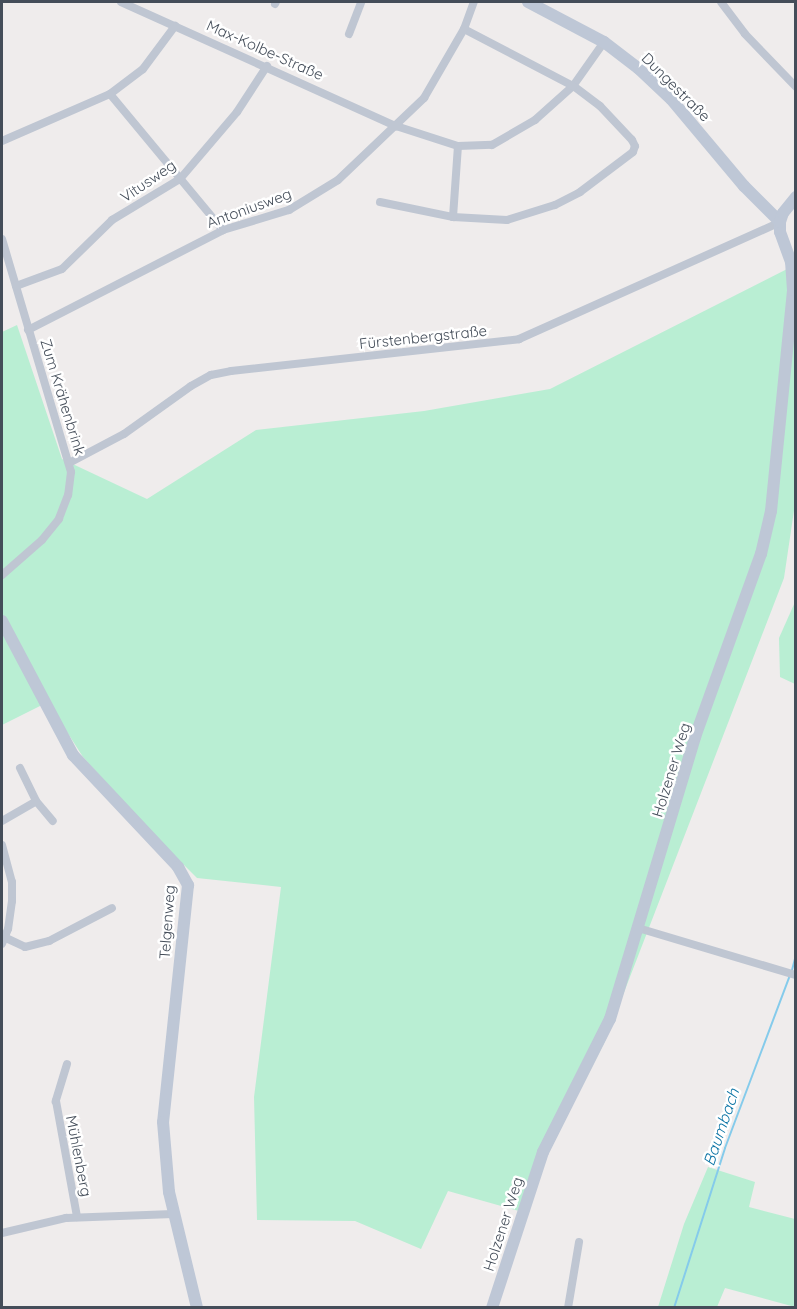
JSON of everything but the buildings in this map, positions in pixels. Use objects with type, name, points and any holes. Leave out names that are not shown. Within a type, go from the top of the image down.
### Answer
[{"type":"main road","name":"Dungestraße","points":[[528,2],[604,42],[639,69],[671,99],[744,186],[780,222]]},
{"type":"main road","points":[[780,222],[783,213],[795,197]]},
{"type":"main road","name":"Holzener Weg","points":[[492,1308],[543,1152],[604,1032],[638,928],[695,737],[755,575],[767,530],[793,290],[791,261],[780,232],[780,222]]},
{"type":"main road","name":"Telgenweg","points":[[2,621],[73,755],[178,867],[188,885],[163,1122],[164,1164],[173,1214],[197,1308]]},
{"type":"street","name":"Max-Kolbe-Straße","points":[[121,2],[396,126],[458,146],[492,145],[505,140],[536,120],[573,86],[604,42]]},
{"type":"street","points":[[350,34],[361,2]]},
{"type":"street","name":"Antoniusweg","points":[[28,330],[223,230],[289,210],[338,180],[396,126],[428,92],[464,29],[474,2]]},
{"type":"street","points":[[721,2],[745,34],[795,87]]},
{"type":"street","points":[[2,141],[110,94],[143,69],[175,26]]},
{"type":"street","points":[[380,202],[453,217],[507,220],[526,216],[580,192],[633,152],[632,140],[600,106],[573,86],[464,29]]},
{"type":"street","name":"Vitusweg","points":[[16,286],[62,269],[112,220],[180,179],[237,112],[267,66]]},
{"type":"street","points":[[110,94],[223,230]]},
{"type":"street","points":[[453,217],[458,146]]},
{"type":"street","name":"Fürstenbergstraße","points":[[69,463],[124,434],[191,386],[211,375],[519,339],[780,222]]},
{"type":"street","name":"Zum Krähenbrink","points":[[2,240],[69,463],[70,484],[61,513],[42,540],[2,575]]},
{"type":"street","points":[[20,768],[36,801],[53,821]]},
{"type":"street","points":[[2,821],[36,801]]},
{"type":"street","points":[[2,845],[12,882],[10,918],[4,941],[26,946],[49,941],[112,908]]},
{"type":"street","points":[[638,928],[795,975]]},
{"type":"street","name":"Mühlenberg","points":[[67,1064],[56,1101],[77,1217]]},
{"type":"street","name":"Mühlenberg","points":[[2,1233],[77,1217],[173,1214]]},
{"type":"street","points":[[568,1308],[579,1242]]},
{"type":"green space","points":[[795,265],[796,497],[784,578],[606,1039],[519,1211],[448,1191],[421,1249],[355,1221],[257,1220],[254,1097],[281,887],[197,878],[153,834],[83,757],[48,702],[2,725],[2,332],[17,325],[62,459],[147,499],[256,430],[424,411],[550,389]]},
{"type":"green space","points":[[795,602],[795,684],[780,677],[779,638]]},
{"type":"green space","points":[[708,1167],[755,1182],[749,1207],[795,1219],[795,1307],[725,1288],[717,1307],[658,1307],[684,1224]]},
{"type":"waterway","name":"Baumbach","points":[[792,970],[796,955]]},
{"type":"waterway","name":"Baumbach","points":[[674,1308],[725,1148],[790,975]]}]
